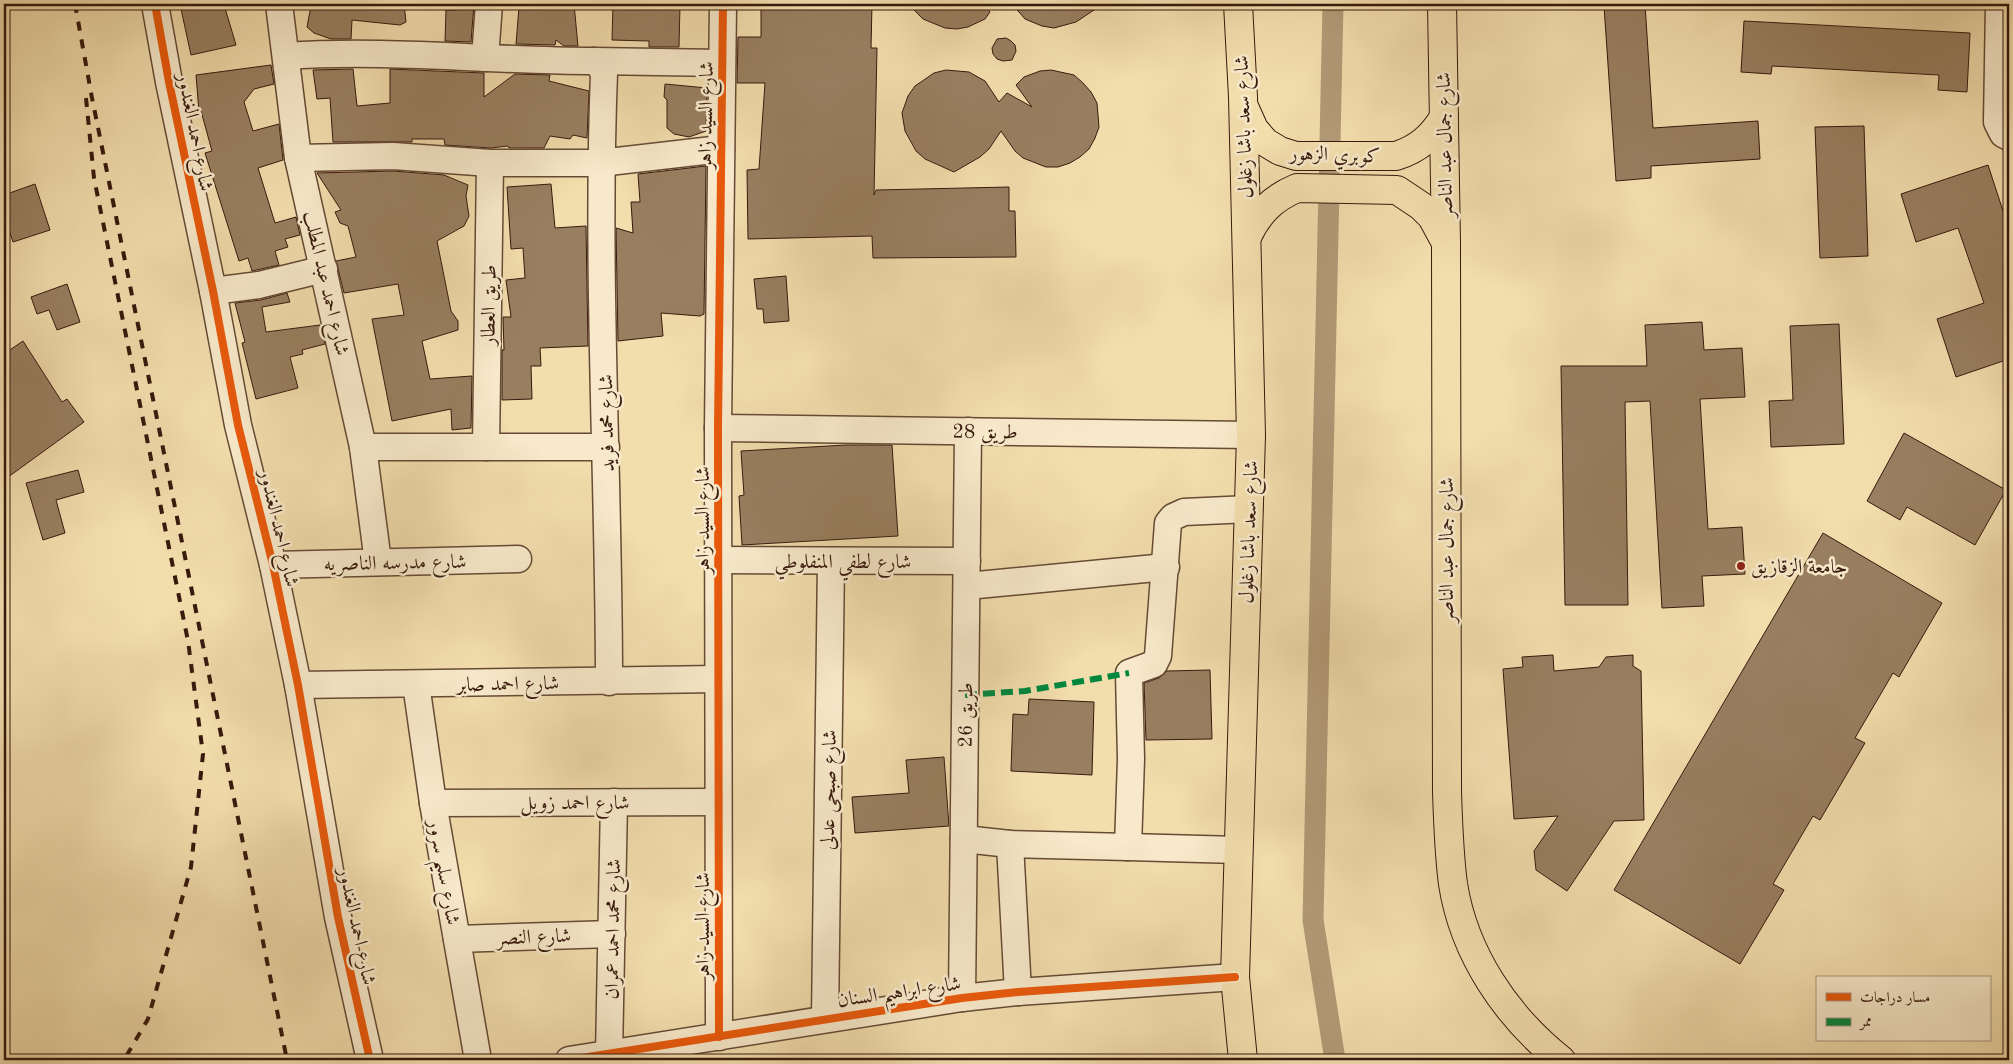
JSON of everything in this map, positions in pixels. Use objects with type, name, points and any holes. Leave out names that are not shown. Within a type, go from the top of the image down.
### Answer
[{"type":"highway","name":"شارع سعد باشا زغلول","points":[[1238,4],[1243,97],[1251,435],[1235,977],[1243,1060]]},
{"type":"highway","name":"شارع جمال عبد الناصر","points":[[1442,4],[1446,243],[1447,792],[1449,849],[1453,886],[1462,922],[1476,956],[1494,988],[1515,1018],[1541,1045],[1561,1060]]},
{"type":"highway","name":"كوبري الزهور","points":[[1243,97],[1246,114],[1254,129],[1265,142],[1280,151],[1296,156],[1396,156],[1408,152],[1424,142],[1444,117]]},
{"type":"highway","name":"كوبري الزهور","points":[[1246,237],[1261,212],[1284,193],[1297,188],[1397,190],[1422,206],[1432,217],[1446,243]]},
{"type":"street","name":"شارع احمد الغندور","points":[[155,4],[238,424],[273,565],[298,685],[338,917],[370,1060]]},
{"type":"street","name":"شارع احمد عبد المطلب","points":[[279,4],[298,158],[363,447],[378,562]]},
{"type":"street","points":[[485,58],[489,4]]},
{"type":"street","name":"شارع السيد زاهر","points":[[719,1037],[718,428],[723,4]]},
{"type":"street","points":[[2000,4],[1997,122],[2003,134],[2009,137]]},
{"type":"street","points":[[286,56],[330,53],[594,61],[722,62]]},
{"type":"street","name":"شارع محمد فريد","points":[[594,61],[604,73],[600,163],[609,682]]},
{"type":"street","points":[[298,158],[393,156],[490,163],[600,163],[721,150]]},
{"type":"street","name":"طريق العطار","points":[[486,446],[490,163]]},
{"type":"street","points":[[213,291],[258,285],[324,269]]},
{"type":"street","name":"طريق 28","points":[[718,428],[1251,435]]},
{"type":"street","name":"طريق 26","points":[[962,998],[968,431]]},
{"type":"street","points":[[363,447],[606,447]]},
{"type":"street","points":[[1128,847],[1131,759],[1129,672],[1154,664],[1158,656],[1166,567],[1166,528],[1173,516],[1184,512],[1249,509]]},
{"type":"street","name":"شارع مدرسه الناصريه","points":[[273,565],[518,560]]},
{"type":"street","name":"شارع لطفي المنفلوطي","points":[[718,560],[830,561],[967,574],[1166,567]]},
{"type":"street","name":"شارع صبحى عدلى","points":[[825,1019],[830,561]]},
{"type":"street","name":"شارع احمد صابر","points":[[298,685],[718,679]]},
{"type":"street","name":"شارع سليم سرور","points":[[416,684],[433,803],[478,1060]]},
{"type":"street","name":"شارع محمد احمد عمران","points":[[609,1055],[614,802]]},
{"type":"street","name":"شارع احمد زويل","points":[[433,803],[718,802]]},
{"type":"street","points":[[964,840],[1010,844],[1238,850]]},
{"type":"street","points":[[1010,844],[1018,992]]},
{"type":"street","name":"شارع النصر","points":[[457,939],[612,934]]},
{"type":"street","name":"شارع ابراهيم السنان","points":[[569,1060],[962,998],[1018,992],[1235,977]]},
{"type":"building","points":[[196,4],[225,8],[236,45],[191,55],[181,9]]},
{"type":"building","points":[[317,4],[404,4],[406,22],[400,25],[352,20],[351,39],[331,39],[314,33],[307,27],[311,6]]},
{"type":"building","points":[[457,4],[474,4],[471,42],[445,41],[446,10],[456,10]]},
{"type":"building","points":[[527,4],[562,8],[563,4],[574,4],[578,46],[564,46],[556,40],[555,45],[516,44],[519,7]]},
{"type":"building","points":[[613,4],[680,5],[679,47],[649,47],[649,41],[612,40]]},
{"type":"building","points":[[761,4],[872,4],[871,48],[877,48],[874,195],[876,190],[1009,187],[1009,211],[1015,211],[1016,257],[873,258],[872,236],[748,239],[747,170],[759,169],[765,83],[737,83],[738,37],[761,37]]},
{"type":"building","points":[[908,4],[983,4],[990,12],[985,19],[968,27],[957,29],[945,28],[923,19]]},
{"type":"building","points":[[1012,4],[1103,4],[1076,22],[1054,28],[1042,26],[1025,19]]},
{"type":"building","points":[[1645,4],[1653,128],[1758,121],[1760,159],[1651,166],[1651,178],[1616,181],[1604,6]]},
{"type":"building","points":[[1744,21],[1970,33],[1967,92],[1938,90],[1939,75],[1772,66],[1771,74],[1741,72]]},
{"type":"building","points":[[1006,38],[1015,45],[1016,51],[1012,60],[1003,61],[997,59],[993,54],[992,48],[997,39]]},
{"type":"building","points":[[271,65],[274,84],[254,89],[244,102],[253,131],[279,124],[283,160],[258,168],[275,223],[296,217],[300,235],[285,239],[288,247],[275,251],[279,265],[252,271],[248,258],[239,261],[205,153],[212,151],[201,111],[199,112],[196,75]]},
{"type":"building","points":[[353,69],[357,106],[390,103],[390,69],[484,73],[484,97],[515,74],[550,75],[549,81],[589,91],[587,138],[573,135],[570,139],[550,136],[544,148],[509,148],[508,146],[491,148],[445,145],[444,139],[412,139],[412,142],[333,142],[330,98],[317,99],[313,70]]},
{"type":"building","points":[[946,70],[969,72],[985,81],[999,102],[1007,93],[1032,107],[1016,85],[1024,77],[1040,71],[1051,70],[1074,75],[1091,92],[1097,103],[1099,127],[1095,138],[1089,149],[1080,157],[1058,167],[1046,167],[1023,158],[1015,151],[1001,131],[989,149],[980,157],[954,172],[925,159],[916,151],[905,131],[902,113],[908,96],[915,86],[934,73]]},
{"type":"building","points":[[665,84],[707,88],[706,131],[689,137],[674,134],[667,128],[667,100],[664,97]]},
{"type":"building","points":[[1864,126],[1868,256],[1820,258],[1815,127]]},
{"type":"building","points":[[1988,165],[2004,214],[2009,211],[2009,359],[1956,377],[1937,319],[1984,303],[1958,228],[1916,242],[1901,194]]},
{"type":"building","points":[[706,166],[704,314],[700,316],[661,313],[663,336],[618,341],[616,228],[633,233],[631,202],[640,202],[638,174]]},
{"type":"building","points":[[393,171],[444,175],[468,185],[466,196],[469,216],[464,226],[437,241],[451,311],[458,321],[458,330],[422,341],[430,379],[472,376],[471,428],[452,430],[451,409],[392,421],[372,319],[404,315],[398,284],[344,293],[336,261],[356,257],[348,226],[340,223],[335,212],[341,210],[317,173]]},
{"type":"building","points":[[35,184],[50,230],[13,242],[4,216],[4,195]]},
{"type":"building","points":[[551,184],[555,228],[586,226],[588,346],[540,348],[541,366],[531,366],[532,399],[502,400],[503,317],[511,317],[506,280],[525,278],[523,248],[511,249],[507,187]]},
{"type":"building","points":[[786,276],[789,321],[764,323],[763,309],[757,309],[754,279]]},
{"type":"building","points":[[67,284],[80,322],[57,330],[49,310],[37,314],[31,297]]},
{"type":"building","points":[[287,293],[290,302],[262,307],[266,332],[320,325],[325,344],[302,350],[303,354],[290,357],[298,388],[256,399],[242,343],[245,342],[235,303],[261,300]]},
{"type":"building","points":[[1702,322],[1704,350],[1742,348],[1745,397],[1700,399],[1708,529],[1742,527],[1745,574],[1702,576],[1704,606],[1662,608],[1650,401],[1625,402],[1628,605],[1565,605],[1561,366],[1647,366],[1645,325]]},
{"type":"building","points":[[1839,324],[1844,444],[1771,447],[1769,401],[1793,400],[1790,326]]},
{"type":"building","points":[[23,341],[62,402],[67,399],[84,422],[4,480],[4,354]]},
{"type":"building","points":[[1904,433],[2006,490],[1975,545],[1907,507],[1900,520],[1867,501]]},
{"type":"building","points":[[846,445],[892,445],[898,536],[742,545],[739,496],[744,495],[741,451]]},
{"type":"building","points":[[78,470],[84,492],[56,500],[65,533],[43,540],[26,483]]},
{"type":"building","points":[[1823,533],[1942,603],[1899,677],[1893,673],[1855,738],[1865,743],[1820,820],[1813,816],[1773,884],[1784,890],[1740,964],[1614,890]]},
{"type":"building","points":[[1553,655],[1554,671],[1599,667],[1606,657],[1633,655],[1633,666],[1641,671],[1644,820],[1614,821],[1567,891],[1536,870],[1534,851],[1558,816],[1514,819],[1503,669],[1523,667],[1522,657]]},
{"type":"building","points":[[1210,670],[1212,739],[1146,740],[1144,683],[1159,678],[1167,671]]},
{"type":"building","points":[[1029,699],[1094,702],[1092,775],[1011,771],[1013,714],[1028,715]]},
{"type":"building","points":[[944,757],[949,826],[855,833],[852,797],[909,793],[906,760]]},
{"type":"waterway","points":[[1333,4],[1313,920],[1335,1060]]},
{"type":"railway","points":[[75,4],[92,98],[287,1060]]},
{"type":"railway","points":[[86,98],[94,178],[188,641],[203,754],[191,867],[148,1019],[124,1060]]},
{"type":"marked path","points":[[965,695],[1025,691],[1129,673]]},
{"type":"cycle path","points":[[155,4],[238,425],[273,565],[298,685],[338,917],[370,1060]]},
{"type":"cycle path","points":[[719,1037],[718,428],[723,4]]},
{"type":"cycle path","points":[[569,1060],[962,998],[1018,992],[1235,977]]},
{"type":"place","name":"جامعة الزقازيق","points":[[1741,566]]}]
